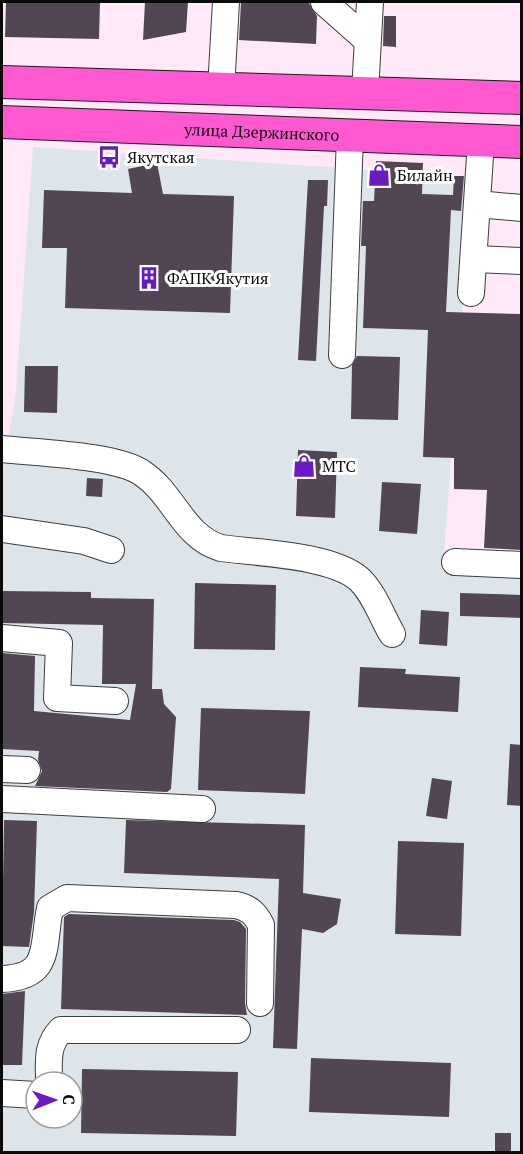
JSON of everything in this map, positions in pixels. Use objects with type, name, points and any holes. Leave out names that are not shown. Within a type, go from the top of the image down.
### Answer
[{"type":"main road","points":[[2,82],[522,98]]},
{"type":"main road","name":"улица Дзержинского","points":[[2,122],[522,142]]},
{"type":"street","points":[[221,89],[226,2]]},
{"type":"street","points":[[324,2],[367,40]]},
{"type":"street","points":[[365,93],[370,2]]},
{"type":"street","points":[[342,356],[350,136]]},
{"type":"street","points":[[471,293],[481,141]]},
{"type":"street","points":[[477,204],[522,208]]},
{"type":"street","points":[[474,259],[522,261]]},
{"type":"street","points":[[2,449],[120,463],[141,472],[158,486],[188,526],[207,544],[221,548],[330,563],[349,571],[369,593],[392,634]]},
{"type":"street","points":[[2,529],[84,541],[111,550]]},
{"type":"street","points":[[455,562],[522,566]]},
{"type":"street","points":[[2,638],[59,643],[57,698],[116,701]]},
{"type":"street","points":[[2,769],[27,770]]},
{"type":"street","points":[[2,799],[202,808]]},
{"type":"street","points":[[2,979],[19,978],[37,968],[43,958],[50,908],[67,898],[236,905],[246,907],[256,915],[261,925],[260,1003]]},
{"type":"street","points":[[49,1070],[48,1049],[61,1030],[237,1030]]},
{"type":"street","points":[[2,1093],[24,1094]]},
{"type":"shaded area","points":[[33,147],[472,177],[444,554],[521,558],[521,1152],[2,1152],[2,474],[16,393]]},
{"type":"building","points":[[6,2],[100,2],[99,39],[5,37]]},
{"type":"building","points":[[145,2],[188,2],[186,32],[143,40]]},
{"type":"building","points":[[241,2],[309,3],[317,16],[316,44],[239,40]]},
{"type":"building","points":[[384,16],[396,16],[396,47],[383,46]]},
{"type":"building","points":[[376,161],[423,163],[422,194],[453,195],[454,176],[464,176],[461,211],[451,210],[446,312],[522,314],[522,550],[484,548],[487,490],[454,489],[454,458],[423,457],[428,330],[363,328],[366,246],[361,246],[363,201],[374,201]]},
{"type":"building","name":"ФАПК Якутия","points":[[157,163],[163,194],[234,196],[230,313],[65,308],[67,248],[42,248],[44,190],[132,193],[128,169]]},
{"type":"building","points":[[308,180],[328,180],[327,206],[324,206],[316,361],[298,360]]},
{"type":"building","points":[[357,356],[400,357],[398,420],[351,419],[352,365]]},
{"type":"building","points":[[25,366],[58,366],[57,413],[24,412]]},
{"type":"building","points":[[298,450],[337,452],[335,518],[296,516]]},
{"type":"building","points":[[87,478],[103,479],[102,497],[86,496]]},
{"type":"building","points":[[382,482],[421,484],[417,534],[379,531]]},
{"type":"building","points":[[195,583],[276,585],[275,650],[194,649]]},
{"type":"building","points":[[2,591],[91,592],[91,598],[154,599],[152,689],[162,689],[164,704],[176,717],[171,789],[167,792],[35,786],[42,771],[38,760],[39,751],[2,749],[2,653],[35,656],[34,711],[130,720],[136,684],[102,684],[103,625],[2,623]]},
{"type":"building","points":[[460,593],[522,595],[522,618],[460,616]]},
{"type":"building","points":[[421,610],[449,612],[447,646],[419,644]]},
{"type":"building","points":[[360,667],[406,669],[405,674],[460,677],[458,712],[358,707]]},
{"type":"building","points":[[201,708],[310,711],[305,794],[198,790]]},
{"type":"building","points":[[510,744],[522,745],[522,806],[507,805]]},
{"type":"building","points":[[432,778],[452,781],[447,819],[426,816]]},
{"type":"building","points":[[4,820],[37,821],[34,912],[29,947],[2,946]]},
{"type":"building","points":[[126,820],[305,825],[303,893],[341,899],[337,924],[323,933],[302,929],[297,1049],[273,1048],[279,879],[124,873]]},
{"type":"building","points":[[398,841],[464,843],[461,936],[395,934]]},
{"type":"building","points":[[69,914],[240,922],[246,929],[245,1003],[247,1015],[61,1009],[64,917]]},
{"type":"building","points":[[25,991],[22,1065],[2,1065],[2,994]]},
{"type":"building","points":[[311,1058],[451,1063],[449,1117],[309,1112]]},
{"type":"building","points":[[82,1069],[238,1072],[236,1136],[81,1133],[81,1130],[84,1130],[84,1070]]},
{"type":"building","points":[[495,1133],[511,1133],[511,1152],[495,1152]]},
{"type":"place","name":"Якутская","points":[[109,157]]},
{"type":"place","name":"Билайн","points":[[379,175]]},
{"type":"place","name":"ФАПК Якутия","points":[[149,278]]},
{"type":"place","name":"МТС","points":[[304,466]]}]
